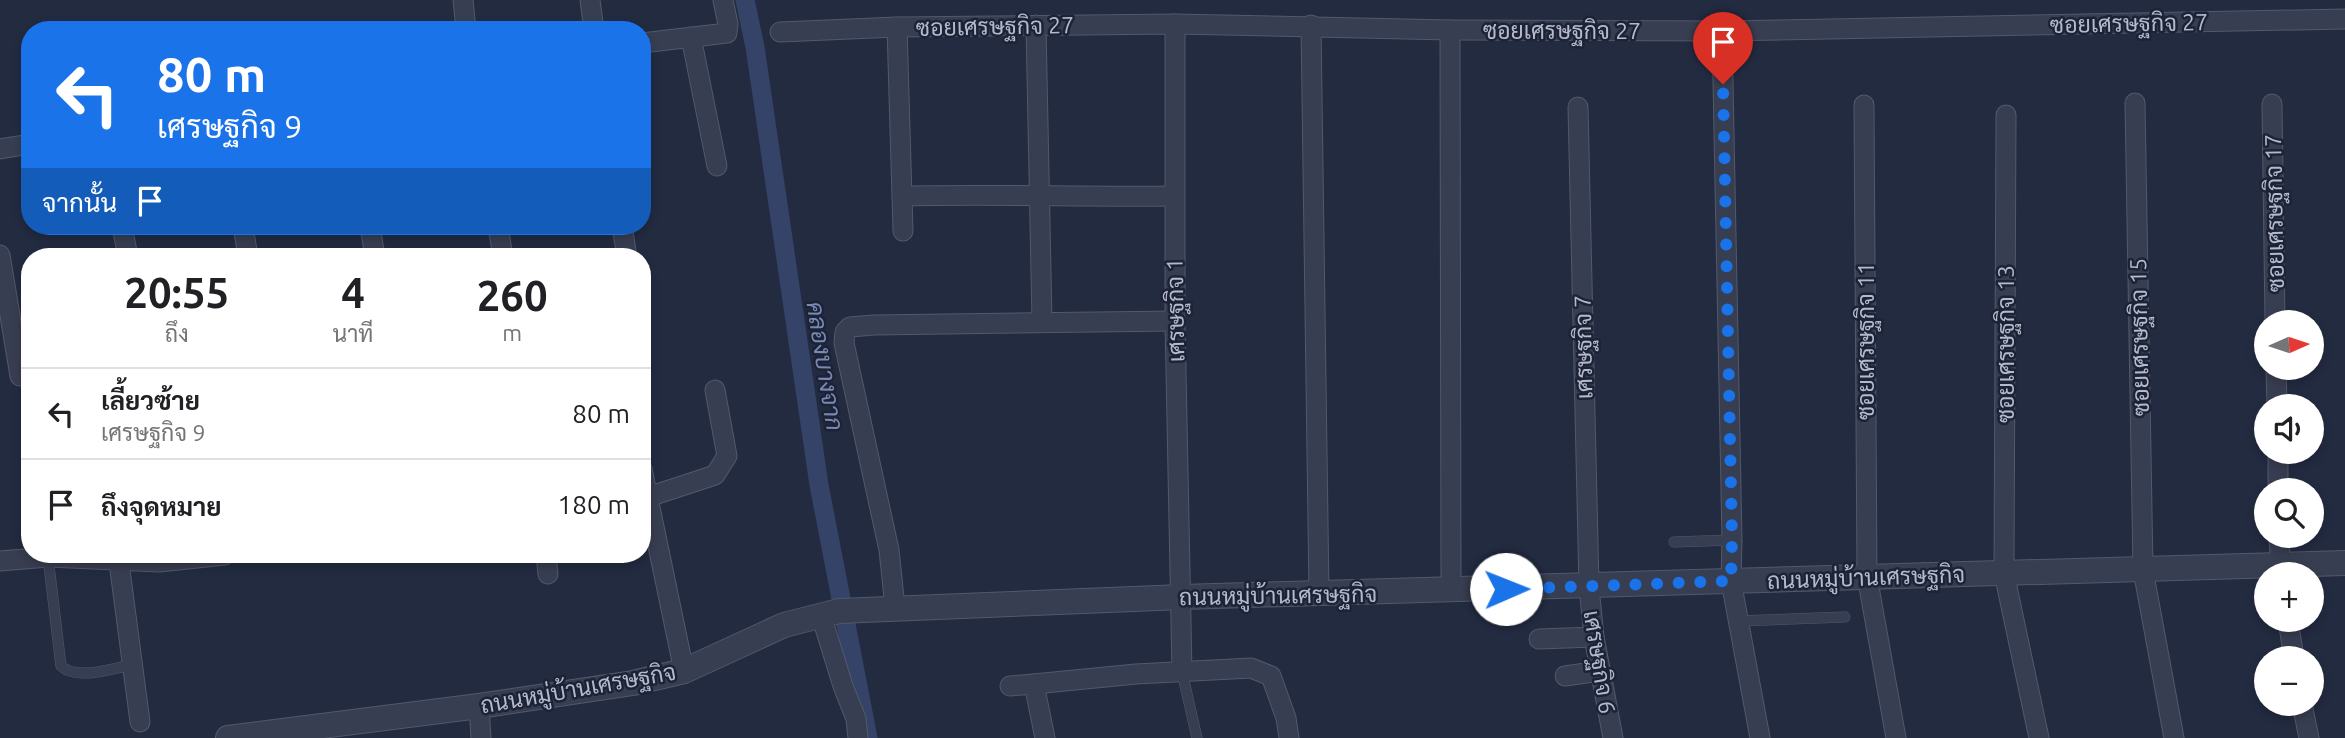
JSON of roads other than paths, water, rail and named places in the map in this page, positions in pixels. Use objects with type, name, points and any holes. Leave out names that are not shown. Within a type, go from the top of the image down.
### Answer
[{"type":"street","points":[[463,0],[465,21]]},
{"type":"street","points":[[590,0],[593,21]]},
{"type":"street","points":[[651,42],[727,33],[723,0]]},
{"type":"street","name":"ซอยเศรษฐกิจ 27","points":[[780,32],[897,27],[1175,23],[1450,30],[1722,31],[2345,19]]},
{"type":"street","name":"เศรษฐกิจ 1","points":[[1175,23],[1175,321],[1182,672]]},
{"type":"street","points":[[1036,25],[1042,322]]},
{"type":"street","points":[[1311,25],[1319,594]]},
{"type":"street","points":[[897,27],[904,231]]},
{"type":"street","points":[[1450,30],[1451,590]]},
{"type":"street","points":[[1722,31],[1731,581],[1760,738]]},
{"type":"street","points":[[691,37],[717,166]]},
{"type":"street","name":"ซอยเศรษฐกิจ 15","points":[[2134,103],[2143,570],[2174,738]]},
{"type":"street","name":"ซอยเศรษฐกิจ 17","points":[[2272,104],[2275,310]]},
{"type":"street","name":"ซอยเศรษฐกิจ 11","points":[[1864,105],[1867,576],[1896,738]]},
{"type":"street","name":"เศรษฐกิจ 7","points":[[1578,107],[1589,587]]},
{"type":"street","name":"ซอยเศรษฐกิจ 13","points":[[2006,115],[2004,573],[2039,738]]},
{"type":"street","points":[[0,149],[21,146]]},
{"type":"street","points":[[902,196],[1174,196]]},
{"type":"street","points":[[0,256],[21,356]]},
{"type":"street","points":[[885,608],[889,550],[844,343],[845,332],[850,327],[1175,321]]},
{"type":"street","points":[[0,380],[21,376]]},
{"type":"street","points":[[651,496],[715,475],[727,456],[715,390]]},
{"type":"street","points":[[651,525],[684,671]]},
{"type":"street","points":[[0,561],[21,559]]},
{"type":"street","points":[[119,563],[140,722]]},
{"type":"street","name":"ถนนหมู่บ้านเศรษฐกิจ","points":[[2324,565],[2345,563]]},
{"type":"street","name":"ถนนหมู่บ้านเศรษฐกิจ","points":[[228,738],[633,683],[684,671],[784,625],[830,613],[885,608],[1867,576],[2254,570]]},
{"type":"street","name":"เศรษฐกิจ 6","points":[[1589,587],[1594,637],[1613,738]]},
{"type":"street","points":[[830,613],[843,686],[856,719],[858,738]]},
{"type":"street","points":[[1539,639],[1594,637]]},
{"type":"street","points":[[1010,686],[1251,668],[1271,676],[1286,718],[1289,738]]},
{"type":"street","points":[[1565,676],[1600,671]]},
{"type":"street","points":[[1034,684],[1046,738]]},
{"type":"street","points":[[479,706],[481,738]]},
{"type":"street","points":[[2304,716],[2309,738]]},
{"type":"lane","points":[[1674,542],[1732,540]]},
{"type":"lane","points":[[49,563],[61,666],[66,671],[77,673],[132,665]]},
{"type":"lane","points":[[1738,621],[1845,617]]},
{"type":"lane","points":[[1182,672],[1197,738]]},
{"type":"waterway","name":"คลองบางจาก","points":[[745,0],[755,47],[819,485],[868,738]]}]
